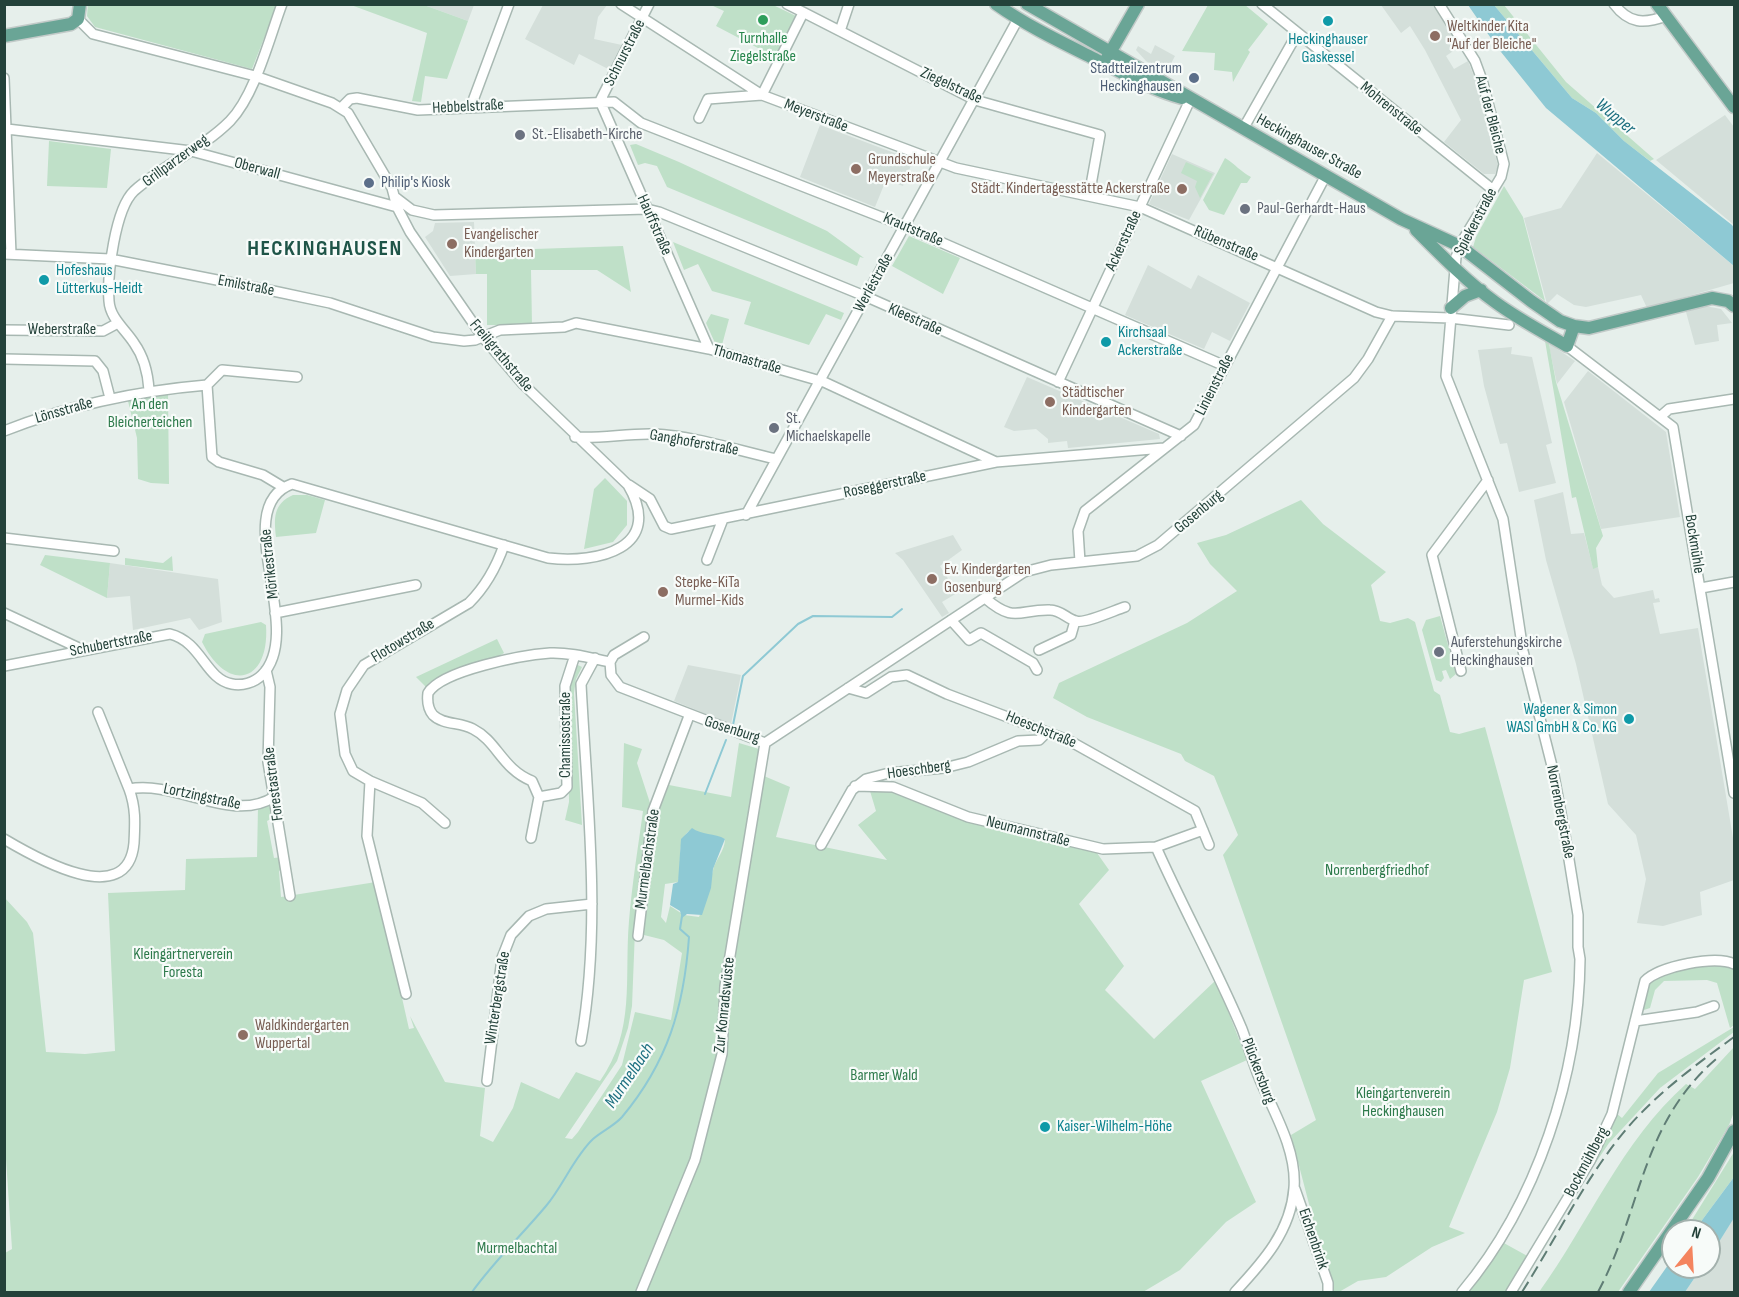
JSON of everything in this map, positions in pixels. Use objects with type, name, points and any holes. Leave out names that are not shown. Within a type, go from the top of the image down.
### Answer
[{"type":"main road","points":[[4,36],[71,24],[78,19],[80,4]]},
{"type":"main road","name":"Heckinghauser Straße","points":[[996,4],[1018,19],[1161,92],[1190,100]]},
{"type":"main road","points":[[1103,63],[1138,4]]},
{"type":"main road","points":[[1657,4],[1734,107]]},
{"type":"main road","name":"Heckinghauser Straße","points":[[1027,5],[1411,224],[1460,246],[1531,302],[1560,321],[1589,328],[1716,298],[1728,301],[1734,306]]},
{"type":"main road","name":"Heckinghauser Straße","points":[[1411,224],[1454,268],[1497,304],[1567,346]]},
{"type":"main road","points":[[1450,313],[1465,296],[1480,290]]},
{"type":"main road","points":[[1567,346],[1574,326]]},
{"type":"main road","points":[[1629,1293],[1708,1178],[1734,1131]]},
{"type":"street","name":"Grillparzerweg","points":[[149,390],[142,358],[135,344],[118,323],[109,303],[110,260],[119,225],[133,192],[192,151],[230,120],[243,102],[255,76],[282,4]]},
{"type":"street","points":[[471,106],[509,4]]},
{"type":"street","points":[[621,4],[642,20],[762,95],[803,13]]},
{"type":"street","name":"Schnurstraße","points":[[600,102],[650,4]]},
{"type":"street","name":"Ziegelstraße","points":[[787,4],[975,100],[1100,135],[1089,196]]},
{"type":"street","points":[[840,31],[849,4]]},
{"type":"street","name":"Mohrenstraße","points":[[1262,4],[1492,189]]},
{"type":"street","name":"Auf der Bleiche","points":[[1439,4],[1475,61],[1504,164]]},
{"type":"street","points":[[1614,4],[1624,15],[1636,22],[1646,22],[1666,16]]},
{"type":"street","points":[[78,19],[93,34],[255,76],[341,108]]},
{"type":"street","name":"Werléstraße","points":[[746,514],[906,227],[1018,19]]},
{"type":"street","points":[[1243,129],[1297,34]]},
{"type":"street","points":[[4,78],[7,129],[8,254]]},
{"type":"street","name":"Meyerstraße","points":[[699,118],[708,99],[762,95],[940,163]]},
{"type":"street","name":"Hebbelstraße","points":[[341,108],[350,99],[357,98],[417,110],[600,102]]},
{"type":"street","name":"Ackerstraße","points":[[1058,382],[1190,100]]},
{"type":"street","name":"Hauffstraße","points":[[600,102],[709,349]]},
{"type":"street","name":"Krautstraße","points":[[600,102],[614,102],[641,123],[906,227],[1225,366]]},
{"type":"street","name":"Freiligrathstraße","points":[[283,487],[292,484],[308,487],[562,560],[587,559],[616,551],[634,534],[639,518],[637,500],[628,485],[575,437],[523,384],[482,336],[425,256],[354,120],[341,108]]},
{"type":"street","name":"Oberwall","points":[[7,129],[192,151],[396,202],[412,210],[434,215],[647,209]]},
{"type":"street","name":"Rübenstraße","points":[[940,163],[1140,207],[1376,312],[1392,316],[1450,313],[1509,325]]},
{"type":"street","name":"Spiekerstraße","points":[[1450,313],[1454,268],[1460,246],[1502,174],[1504,164]]},
{"type":"street","name":"Linienstraße","points":[[1080,562],[1078,531],[1085,511],[1194,425],[1326,175]]},
{"type":"street","name":"Kleestraße","points":[[647,209],[867,297],[1181,436]]},
{"type":"street","name":"Emilstraße","points":[[8,254],[110,260],[330,303],[433,337],[464,341],[482,336]]},
{"type":"street","name":"Norrenbergstraße","points":[[1450,313],[1448,384],[1503,519],[1523,651],[1555,781],[1575,892],[1580,967],[1573,1048],[1550,1136],[1515,1212],[1462,1293]]},
{"type":"street","name":"Gosenburg","points":[[610,662],[611,675],[620,687],[689,716],[765,743],[1024,572],[1051,564],[1137,556],[1158,545],[1354,378],[1368,359],[1392,316]]},
{"type":"street","name":"Weberstraße","points":[[4,330],[103,331],[118,323]]},
{"type":"street","name":"Thomastraße","points":[[482,336],[500,330],[564,327],[576,323],[709,349],[819,380],[996,462]]},
{"type":"street","name":"Bockmühle","points":[[1567,346],[1673,427],[1734,793]]},
{"type":"street","points":[[4,359],[95,361],[103,371],[110,399]]},
{"type":"street","name":"Lönsstraße","points":[[4,431],[45,415],[149,390],[207,386],[222,370],[297,377]]},
{"type":"street","points":[[207,386],[212,457],[219,462],[263,475],[283,487]]},
{"type":"street","points":[[1661,416],[1669,409],[1734,399]]},
{"type":"street","name":"Ganghoferstraße","points":[[575,437],[667,435],[776,459]]},
{"type":"street","name":"Roseggerstraße","points":[[628,485],[650,499],[667,527],[723,519],[996,462],[1164,448]]},
{"type":"street","points":[[1461,671],[1432,555],[1488,480]]},
{"type":"street","name":"Mörikestraße","points":[[266,670],[276,640],[276,614],[265,521],[270,502],[283,487]]},
{"type":"street","points":[[707,560],[723,519]]},
{"type":"street","points":[[4,538],[114,551]]},
{"type":"street","name":"Flotowstraße","points":[[445,823],[422,803],[358,774],[348,763],[342,742],[340,714],[350,683],[364,665],[469,603],[488,581],[504,545]]},
{"type":"street","points":[[1701,588],[1734,582]]},
{"type":"street","points":[[276,614],[416,585]]},
{"type":"street","points":[[985,598],[995,606],[1015,614],[1050,610],[1075,621],[1084,621],[1125,607]]},
{"type":"street","points":[[4,613],[81,649]]},
{"type":"street","points":[[951,620],[969,640],[981,633],[1033,663],[1037,670]]},
{"type":"street","points":[[1038,650],[1071,635],[1075,621]]},
{"type":"street","name":"Schubertstraße","points":[[4,666],[81,649],[170,634],[190,642],[223,681],[232,684],[250,683],[266,670]]},
{"type":"street","points":[[610,662],[614,655],[644,638]]},
{"type":"street","name":"Chamissostraße","points":[[574,655],[565,686],[567,787],[561,793],[539,797],[532,781],[514,772],[480,734],[459,724],[443,721],[431,713],[428,693],[436,683],[473,669],[552,652],[574,655],[595,658],[610,662]]},
{"type":"street","points":[[581,1041],[588,1003],[592,951],[592,903],[581,684],[595,658]]},
{"type":"street","name":"Forestastraße","points":[[266,670],[270,687],[268,762],[290,896]]},
{"type":"street","name":"Hoeschstraße","points":[[848,688],[866,693],[897,674],[907,675],[947,694],[1047,732],[1083,748],[1190,807],[1195,811],[1209,845]]},
{"type":"street","points":[[4,840],[71,871],[92,876],[113,876],[128,864],[133,854],[136,817],[129,789],[98,712]]},
{"type":"street","name":"Murmelbachstraße","points":[[638,936],[653,811],[689,716]]},
{"type":"street","name":"Hoeschberg","points":[[855,786],[873,777],[944,768],[968,762],[1018,741],[1039,740],[1047,732]]},
{"type":"street","name":"Zur Konradswüste","points":[[641,1293],[695,1160],[722,1054],[724,987],[765,743]]},
{"type":"street","points":[[370,781],[367,836],[406,994]]},
{"type":"street","points":[[820,845],[855,786]]},
{"type":"street","name":"Neumannstraße","points":[[855,786],[893,787],[983,821],[1103,849],[1156,847],[1203,830]]},
{"type":"street","name":"Lortzingstraße","points":[[129,789],[155,787],[232,806],[248,807],[264,803],[274,797]]},
{"type":"street","points":[[531,838],[539,797]]},
{"type":"street","name":"Plückersburg","points":[[1156,847],[1241,1028],[1285,1140],[1294,1186],[1284,1229],[1272,1250],[1235,1293]]},
{"type":"street","name":"Winterbergstraße","points":[[487,1081],[502,958],[511,935],[530,916],[546,909],[592,903]]},
{"type":"street","name":"Bockmühlberg","points":[[1511,1293],[1590,1161],[1612,1114],[1645,981],[1651,975],[1718,958],[1734,964]]},
{"type":"street","points":[[1635,1021],[1698,1012],[1714,1006]]},
{"type":"street","name":"Eichenbrink","points":[[1294,1186],[1328,1283],[1328,1293]]},
{"type":"shaded area","points":[[424,5],[474,5],[468,21]]},
{"type":"shaded area","points":[[543,5],[607,5],[598,17],[594,39],[622,45],[610,70],[579,54],[574,65],[525,39]]},
{"type":"shaded area","points":[[1381,5],[1432,5],[1444,21],[1459,47],[1446,56],[1454,69],[1468,61],[1477,84],[1498,166],[1495,174],[1484,174],[1444,142],[1461,120],[1410,26],[1401,33]]},
{"type":"shaded area","points":[[1155,45],[1175,56],[1166,73],[1146,61],[1136,50],[1138,46],[1151,54]]},
{"type":"shaded area","points":[[1725,115],[1734,127],[1734,225],[1656,160]]},
{"type":"shaded area","name":"Grundschule Meyerstraße","points":[[820,125],[913,160],[903,186],[886,180],[875,207],[800,177]]},
{"type":"shaded area","points":[[1597,153],[1734,266],[1734,283],[1647,308],[1641,295],[1586,307],[1574,305],[1557,294],[1547,304],[1524,218],[1561,208]]},
{"type":"shaded area","name":"Städt. Kindertagesstätte Ackerstraße","points":[[1172,154],[1215,173],[1189,220],[1149,204]]},
{"type":"shaded area","name":"Evangelischer Kindergarten","points":[[474,222],[476,274],[450,276],[425,237],[433,231],[435,223]]},
{"type":"shaded area","points":[[1148,265],[1191,289],[1198,275],[1250,303],[1230,341],[1212,332],[1204,349],[1125,315]]},
{"type":"shaded area","points":[[1705,306],[1721,309],[1732,323],[1717,325],[1719,341],[1695,345],[1686,312]]},
{"type":"shaded area","points":[[1550,344],[1575,361],[1557,384],[1549,346]]},
{"type":"shaded area","points":[[1512,347],[1511,354],[1532,357],[1552,443],[1546,445],[1556,483],[1519,492],[1507,443],[1500,444],[1484,386],[1478,350]]},
{"type":"shaded area","points":[[1588,371],[1666,432],[1680,517],[1601,529],[1564,402]]},
{"type":"shaded area","name":"Städtischer Kindergarten","points":[[1027,377],[1159,434],[1160,439],[1068,448],[1067,441],[1048,443],[1048,439],[1036,429],[1014,431],[1004,427]]},
{"type":"shaded area","points":[[1563,492],[1571,534],[1584,533],[1593,568],[1598,567],[1602,585],[1614,598],[1653,590],[1655,599],[1659,598],[1660,602],[1653,603],[1660,634],[1698,628],[1734,844],[1734,880],[1700,892],[1702,915],[1663,926],[1637,923],[1646,879],[1636,835],[1608,804],[1576,664],[1546,560],[1534,500]]},
{"type":"shaded area","name":"Ev. Kindergarten Gosenburg","points":[[953,535],[962,550],[940,566],[957,593],[942,602],[949,613],[942,617],[903,560],[895,553]]},
{"type":"shaded area","points":[[110,563],[218,579],[222,622],[199,630],[190,618],[133,630],[130,596],[107,598]]},
{"type":"shaded area","points":[[688,665],[741,675],[731,724],[674,701]]},
{"type":"shaded area","points":[[1734,1218],[1734,1292],[1685,1292],[1694,1279],[1721,1279],[1721,1239]]},
{"type":"green space","points":[[88,4],[277,5],[252,69],[95,27],[87,16]]},
{"type":"green space","points":[[351,5],[424,5],[468,21],[447,79],[425,76],[421,102],[412,101],[427,33]]},
{"type":"green space","points":[[711,5],[773,5],[796,16],[775,57],[716,26],[724,11]]},
{"type":"green space","points":[[1208,5],[1245,5],[1268,24],[1248,50],[1250,52],[1233,82],[1232,72],[1214,70],[1215,53],[1182,51]]},
{"type":"green space","points":[[1494,5],[1504,5],[1566,82],[1654,159],[1650,161],[1625,142],[1596,113],[1572,98]]},
{"type":"green space","points":[[49,141],[111,149],[107,188],[47,186]]},
{"type":"green space","points":[[636,144],[827,231],[864,258],[860,257],[857,266],[667,187],[657,166],[645,163],[638,165],[630,145]]},
{"type":"green space","points":[[1225,158],[1251,177],[1247,183],[1241,183],[1224,215],[1209,210],[1203,200]]},
{"type":"green space","points":[[1186,162],[1213,174],[1200,198],[1195,187],[1197,181],[1181,173]]},
{"type":"green space","points":[[1504,186],[1523,217],[1545,301],[1473,247],[1476,237]]},
{"type":"green space","points":[[909,236],[960,258],[943,294],[892,266]]},
{"type":"green space","points":[[673,242],[844,313],[841,320],[826,314],[809,345],[744,324],[751,302],[712,291],[698,264],[684,270]]},
{"type":"green space","points":[[623,246],[631,292],[597,270],[531,270],[532,325],[487,325],[487,274],[476,274],[475,251]]},
{"type":"green space","points":[[711,314],[729,319],[722,345],[715,343],[706,323]]},
{"type":"green space","points":[[1545,341],[1549,344],[1556,382],[1603,536],[1596,548],[1598,567],[1593,569],[1576,497],[1572,498]]},
{"type":"green space","name":"An den Bleicherteichen","points":[[168,393],[169,484],[151,483],[138,479],[137,438],[128,401]]},
{"type":"green space","points":[[605,478],[627,501],[627,525],[613,542],[584,549],[594,489]]},
{"type":"green space","points":[[293,495],[307,495],[325,500],[316,533],[276,537],[275,524],[278,507]]},
{"type":"green space","name":"Norrenbergfriedhof","points":[[1301,500],[1323,524],[1386,572],[1371,585],[1380,621],[1390,623],[1408,618],[1415,622],[1434,691],[1440,695],[1450,732],[1459,734],[1485,727],[1552,972],[1524,980],[1510,1068],[1497,1112],[1449,1227],[1465,1233],[1432,1247],[1386,1277],[1358,1281],[1339,1292],[1332,1292],[1291,1135],[1316,1120],[1223,855],[1238,835],[1214,776],[1185,761],[1181,754],[1087,717],[1053,698],[1059,683],[1187,623],[1237,591],[1210,564],[1197,543],[1226,535]]},
{"type":"green space","points":[[45,555],[110,563],[107,598],[40,565]]},
{"type":"green space","points":[[172,556],[173,571],[125,565],[125,558],[163,563]]},
{"type":"green space","points":[[1440,616],[1456,674],[1450,679],[1446,670],[1442,671],[1444,678],[1441,682],[1436,680],[1422,630],[1426,620]]},
{"type":"green space","points":[[261,622],[266,625],[265,645],[261,659],[254,670],[245,675],[235,675],[224,669],[212,659],[202,642],[205,634]]},
{"type":"green space","points":[[497,639],[504,653],[487,663],[430,682],[426,687],[416,677]]},
{"type":"green space","points":[[576,664],[582,667],[576,679],[574,693],[582,825],[565,820],[569,802],[568,690]]},
{"type":"green space","name":"Barmer Wald","points":[[624,743],[642,749],[637,763],[651,806],[635,930],[632,1006],[628,1028],[617,1061],[565,1138],[572,1139],[578,1132],[622,1065],[635,1012],[671,1020],[682,953],[664,940],[640,934],[658,813],[669,785],[731,797],[739,743],[759,749],[752,800],[764,776],[790,787],[776,837],[887,860],[858,825],[876,811],[870,791],[896,791],[1097,853],[1109,870],[1079,904],[1124,966],[1105,990],[1154,1039],[1216,980],[1247,1060],[1201,1081],[1256,1202],[1226,1222],[1180,1270],[1143,1292],[5,1292],[5,1253],[12,1249],[4,1129],[4,897],[27,922],[33,933],[46,1052],[85,1054],[115,1051],[108,893],[185,890],[186,859],[257,857],[258,807],[269,806],[275,817],[267,821],[274,858],[282,857],[284,867],[279,871],[281,897],[376,882],[409,1029],[414,1028],[410,1016],[445,1082],[485,1088],[480,1136],[493,1142],[513,1108],[521,1082],[559,1099],[576,1072],[600,1081],[619,1043],[626,1004],[629,921],[643,811],[622,807]],"holes":[[[689,831],[725,839],[714,866],[699,917],[684,915],[670,906],[666,923],[661,917],[665,884],[678,882],[681,848],[685,836]]]},
{"type":"green space","points":[[1717,961],[1731,966],[1734,970],[1734,1025],[1730,1028],[1717,983],[1707,980],[1664,981],[1655,990],[1650,1008],[1641,1011],[1650,981],[1661,974]]},
{"type":"green space","points":[[1734,1027],[1734,1032],[1660,1088],[1609,1143],[1584,1180],[1616,1113],[1622,1118],[1658,1073]]},
{"type":"green space","points":[[1734,1047],[1734,1112],[1729,1125],[1698,1177],[1669,1219],[1661,1219],[1661,1230],[1618,1292],[1539,1292],[1624,1157],[1643,1131],[1686,1084],[1695,1089]]},
{"type":"green space","points":[[1734,1152],[1734,1177],[1703,1219],[1692,1219]]},
{"type":"green space","points":[[1502,1242],[1531,1258],[1508,1292],[1469,1292]]},
{"type":"water","points":[[1468,5],[1494,5],[1572,98],[1596,113],[1624,141],[1732,225],[1734,228],[1734,266],[1546,108],[1497,47]]},
{"type":"water","points":[[692,828],[725,839],[713,869],[711,888],[702,915],[687,914],[682,918],[680,911],[670,905],[673,884],[678,882],[681,839]]},
{"type":"water","points":[[1734,1177],[1734,1218],[1721,1239],[1721,1219],[1703,1219]]},
{"type":"water","points":[[1661,1275],[1661,1279],[1694,1279],[1685,1292],[1649,1292]]},
{"type":"waterway","name":"Murmelbach","points":[[733,725],[743,676],[798,624],[813,616],[892,617],[902,609]]},
{"type":"waterway","name":"Murmelbach","points":[[705,794],[726,740]]},
{"type":"waterway","name":"Murmelbach","points":[[472,1292],[546,1206],[586,1146],[622,1117],[651,1076],[671,1033],[683,987],[689,937],[680,929],[682,916]]},
{"type":"railway","points":[[1522,1292],[1585,1186],[1613,1145],[1641,1113],[1666,1090],[1734,1037]]},
{"type":"railway","points":[[1598,1292],[1613,1261],[1657,1140],[1672,1112],[1691,1085],[1716,1059]]},
{"type":"place","name":"Turnhalle Ziegelstraße","points":[[763,20]]},
{"type":"place","name":"Heckinghauser Gaskessel","points":[[1328,21]]},
{"type":"place","name":"Weltkinder Kita \"Auf der Bleiche\"","points":[[1435,36]]},
{"type":"place","name":"Stadtteilzentrum Heckinghausen","points":[[1194,78]]},
{"type":"place","name":"St.-Elisabeth-Kirche","points":[[520,135]]},
{"type":"place","name":"Grundschule Meyerstraße","points":[[856,169]]},
{"type":"place","name":"Philip's Kiosk","points":[[369,183]]},
{"type":"place","name":"Städt. Kindertagesstätte Ackerstraße","points":[[1182,189]]},
{"type":"place","name":"Paul-Gerhardt-Haus","points":[[1245,209]]},
{"type":"place","name":"Evangelischer Kindergarten","points":[[452,244]]},
{"type":"place","name":"Hofeshaus Lütterkus-Heidt","points":[[44,280]]},
{"type":"place","name":"Kirchsaal Ackerstraße","points":[[1106,342]]},
{"type":"place","name":"Städtischer Kindergarten","points":[[1050,402]]},
{"type":"place","name":"St. Michaelskapelle","points":[[774,428]]},
{"type":"place","name":"Ev. Kindergarten Gosenburg","points":[[932,579]]},
{"type":"place","name":"Stepke-KiTa Murmel-Kids","points":[[663,592]]},
{"type":"place","name":"Auferstehungskirche Heckinghausen","points":[[1439,652]]},
{"type":"place","name":"Wagener & Simon WASI GmbH & Co. KG","points":[[1629,719]]},
{"type":"place","name":"Waldkindergarten Wuppertal","points":[[243,1035]]},
{"type":"place","name":"Kaiser-Wilhelm-Höhe","points":[[1045,1127]]},
{"type":"district","name":"HECKINGHAUSEN","points":[[325,249]]},
{"type":"water label","name":"Wupper","points":[[1615,117]]},
{"type":"park label","name":"Kleingärtnerverein Foresta","points":[[183,964]]},
{"type":"park label","name":"Kleingartenverein Heckinghausen","points":[[1403,1103]]},
{"type":"park label","name":"Murmelbachtal","points":[[517,1249]]}]
